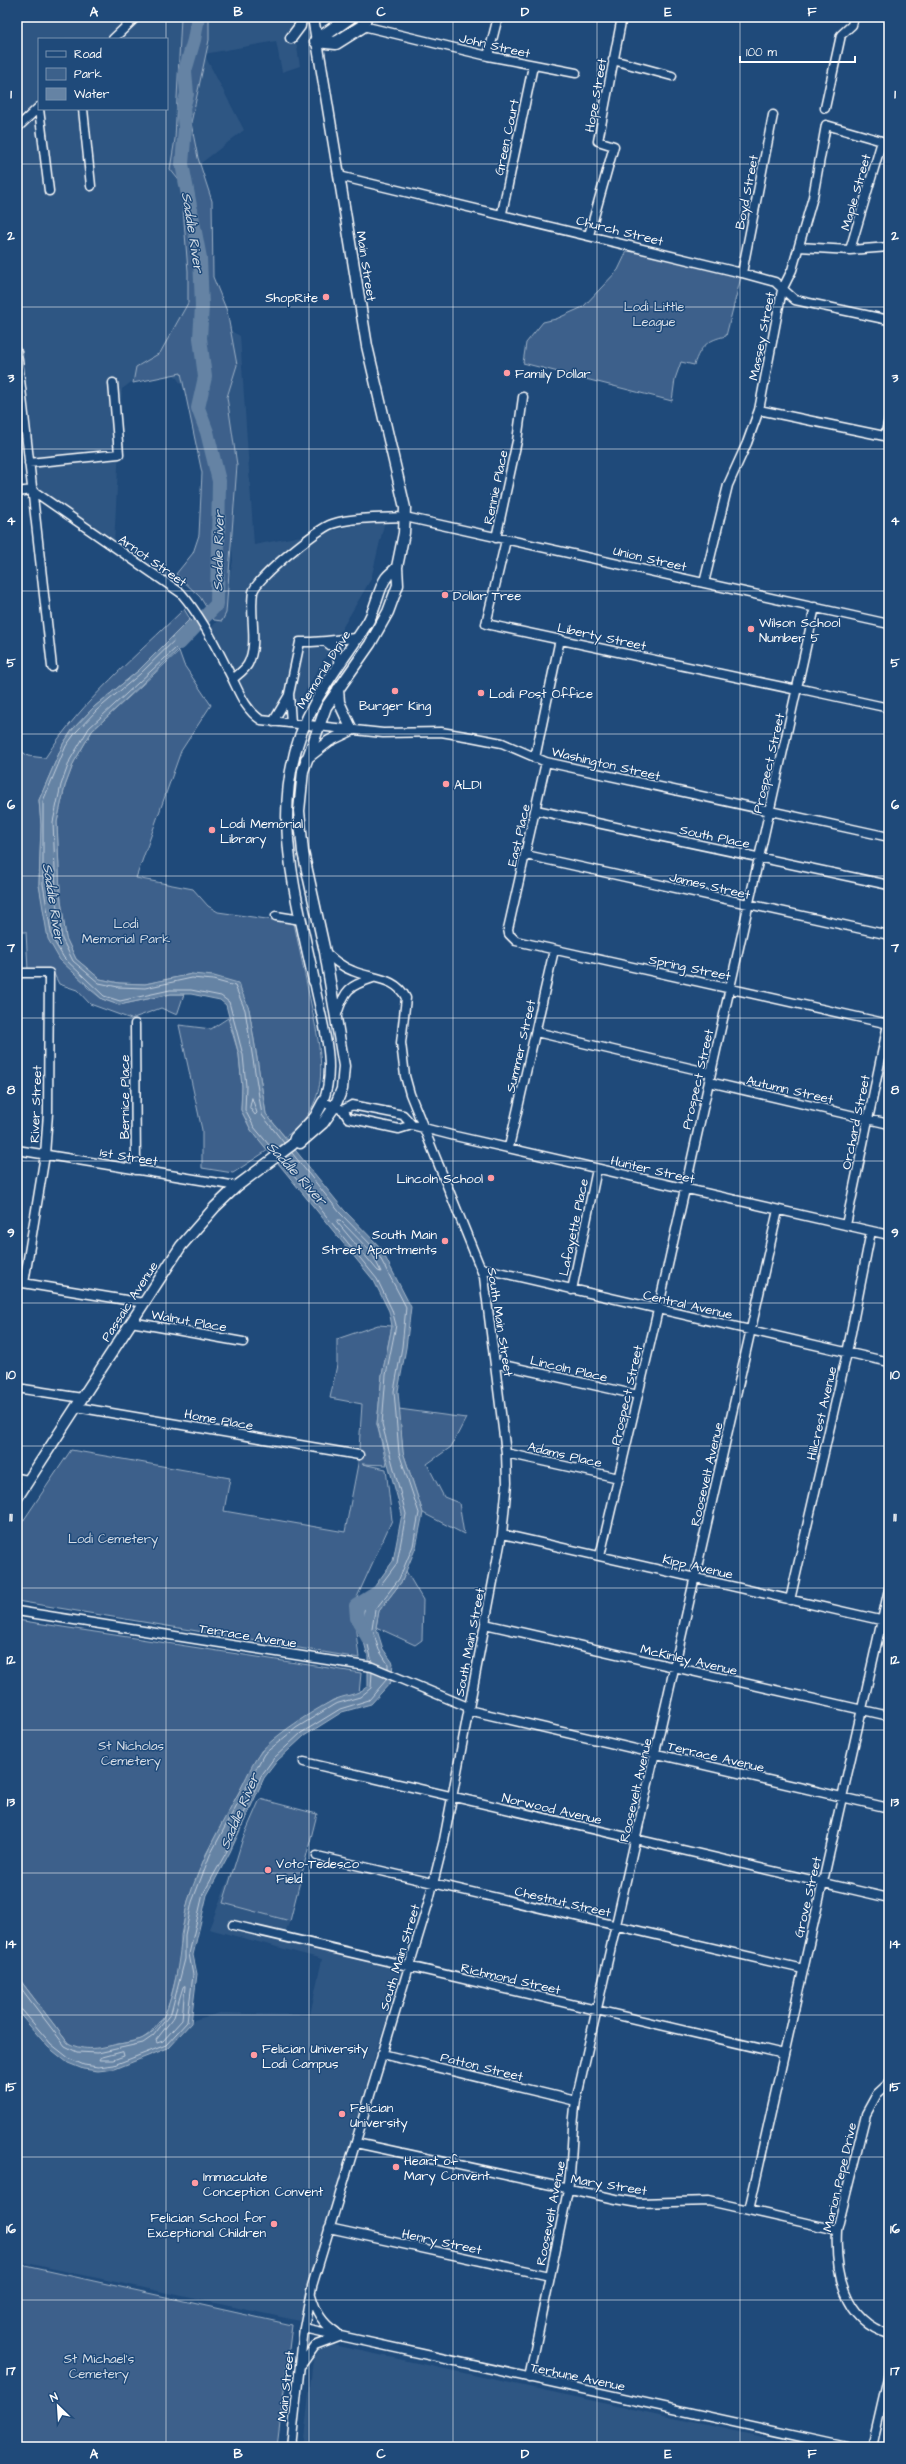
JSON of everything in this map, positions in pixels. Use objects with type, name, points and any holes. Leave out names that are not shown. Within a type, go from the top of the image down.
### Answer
[{"type":"highway","points":[[316,41],[350,17]]},
{"type":"highway","points":[[316,41],[336,43],[364,21]]},
{"type":"main road","points":[[291,38],[300,26],[301,17]]},
{"type":"main road","name":"Main Street","points":[[313,17],[367,346],[401,488],[405,516]]},
{"type":"main road","name":"Memorial Drive","points":[[296,1144],[323,1123],[339,1108],[344,1077],[337,1014],[325,952],[316,921],[300,832],[299,794],[306,759],[318,726],[338,689],[370,644],[388,612],[398,584],[397,567],[405,516]]},
{"type":"main road","name":"Memorial Drive","points":[[314,981],[289,857],[286,811],[290,771],[294,751],[305,723],[316,701],[376,606],[386,578],[397,567]]},
{"type":"main road","points":[[306,759],[329,741],[352,730],[339,702],[338,689]]},
{"type":"main road","points":[[296,1144],[295,1138],[315,1117],[323,1102]]},
{"type":"main road","name":"Passaic Avenue","points":[[17,1498],[181,1246],[210,1212],[237,1186],[296,1144]]},
{"type":"street","points":[[488,56],[498,17]]},
{"type":"street","name":"Hope Street","points":[[589,235],[614,146],[598,141],[622,17]]},
{"type":"street","points":[[825,108],[841,35],[852,25],[854,17]]},
{"type":"street","points":[[114,38],[134,19]]},
{"type":"street","name":"John Street","points":[[364,21],[488,56],[533,66],[576,73]]},
{"type":"street","points":[[613,60],[672,76]]},
{"type":"street","name":"Green Court","points":[[502,213],[533,66]]},
{"type":"street","points":[[17,128],[38,109]]},
{"type":"street","points":[[39,110],[49,191]]},
{"type":"street","points":[[83,110],[91,186]]},
{"type":"street","name":"Boyd Street","points":[[742,273],[773,115]]},
{"type":"street","name":"Massey Street","points":[[704,583],[728,485],[747,443],[759,410],[782,290],[792,270],[799,247],[812,197],[826,125],[882,141]]},
{"type":"street","name":"Maple Street","points":[[850,250],[882,141]]},
{"type":"street","name":"Church Street","points":[[339,176],[502,213],[742,273],[775,282],[782,290],[795,300],[889,320]]},
{"type":"street","points":[[799,247],[850,250],[889,247]]},
{"type":"street","points":[[17,352],[52,667]]},
{"type":"street","points":[[29,463],[119,454],[113,383]]},
{"type":"street","name":"Rennie Place","points":[[496,538],[517,441],[523,397]]},
{"type":"street","points":[[759,410],[887,437],[889,420]]},
{"type":"street","points":[[17,492],[32,490]]},
{"type":"street","name":"Arnot Street","points":[[32,490],[181,593],[192,605],[210,636],[248,710],[261,720],[305,723],[318,726]]},
{"type":"street","name":"Union Street","points":[[233,679],[248,666],[252,653],[253,591],[263,576],[279,562],[331,524],[405,516],[496,538],[889,624]]},
{"type":"street","name":"Liberty Street","points":[[506,540],[486,624],[889,708]]},
{"type":"street","name":"Prospect Street","points":[[600,1556],[658,1310],[815,607]]},
{"type":"street","points":[[291,723],[290,694],[300,642],[326,642],[334,639],[357,638]]},
{"type":"street","points":[[536,758],[560,639]]},
{"type":"street","points":[[326,642],[335,650],[339,664]]},
{"type":"street","points":[[273,722],[290,694]]},
{"type":"street","name":"Washington Street","points":[[318,726],[383,733],[441,732],[502,743],[546,762],[889,837]]},
{"type":"street","name":"East Place","points":[[512,914],[546,762]]},
{"type":"street","name":"South Place","points":[[536,810],[889,885]]},
{"type":"street","name":"James Street","points":[[526,855],[748,906],[889,935]]},
{"type":"street","name":"Spring Street","points":[[512,914],[508,929],[512,938],[554,950],[889,1024]]},
{"type":"street","points":[[276,916],[301,920]]},
{"type":"street","name":"Summer Street","points":[[509,1147],[554,950]]},
{"type":"street","name":"South Main Street","points":[[304,2328],[310,2293],[434,1883],[502,1534],[506,1489],[506,1453],[481,1268],[410,1094],[402,1058],[402,1028],[406,998],[396,984],[384,979],[374,978],[339,965],[325,952]]},
{"type":"street","name":"River Street","points":[[17,972],[49,973],[48,1113],[45,1155],[20,1282]]},
{"type":"street","points":[[337,1014],[343,996],[349,988],[374,978]]},
{"type":"street","points":[[314,981],[330,1065],[328,1085],[323,1102]]},
{"type":"street","name":"Bernice Place","points":[[135,1024],[136,1170]]},
{"type":"street","name":"Orchard Street","points":[[846,1225],[889,1024]]},
{"type":"street","points":[[536,1032],[711,1073]]},
{"type":"street","name":"Autumn Street","points":[[709,1082],[889,1124]]},
{"type":"street","name":"Hunter Street","points":[[323,1102],[339,1108],[348,1118],[399,1129],[412,1125],[889,1235]]},
{"type":"street","name":"Hunter Street","points":[[339,1108],[352,1106],[403,1115],[412,1125]]},
{"type":"street","name":"1st Street","points":[[17,1150],[237,1186]]},
{"type":"street","name":"Lafayette Place","points":[[572,1290],[598,1169]]},
{"type":"street","name":"Roosevelt Avenue","points":[[529,2378],[572,2168],[572,2136],[576,2101],[778,1210]]},
{"type":"street","name":"Hillcrest Avenue","points":[[790,1600],[847,1353],[871,1231]]},
{"type":"street","name":"Central Avenue","points":[[481,1268],[889,1362]]},
{"type":"street","points":[[20,1282],[144,1302]]},
{"type":"street","name":"Walnut Place","points":[[131,1322],[243,1342]]},
{"type":"street","name":"Lincoln Place","points":[[495,1363],[638,1395]]},
{"type":"street","points":[[17,1388],[82,1398]]},
{"type":"street","name":"Home Place","points":[[76,1407],[359,1455]]},
{"type":"street","name":"Adams Place","points":[[506,1453],[619,1478]]},
{"type":"street","points":[[17,1478],[28,1480]]},
{"type":"street","name":"Kipp Avenue","points":[[502,1534],[885,1621]]},
{"type":"street","name":"Grove Street","points":[[749,2210],[862,1710],[885,1621],[889,1589]]},
{"type":"street","name":"Terrace Avenue","points":[[17,1611],[361,1665],[392,1675],[468,1708],[655,1754],[889,1808]]},
{"type":"street","name":"McKinley Avenue","points":[[485,1624],[889,1716]]},
{"type":"street","name":"Norwood Avenue","points":[[304,1762],[889,1898]]},
{"type":"street","name":"Chestnut Street","points":[[316,1856],[803,1969]]},
{"type":"street","name":"Richmond Street","points":[[233,1925],[409,1968],[784,2054]]},
{"type":"street","name":"Patton Street","points":[[382,2054],[576,2101]]},
{"type":"street","name":"Marion Pepe Drive","points":[[889,2083],[877,2094],[866,2114],[837,2230],[838,2273],[846,2297],[865,2321],[889,2334]]},
{"type":"street","name":"Mary Street","points":[[356,2143],[568,2190],[639,2203],[709,2201],[837,2230]]},
{"type":"street","name":"Henry Street","points":[[329,2228],[550,2276]]},
{"type":"street","points":[[310,2293],[320,2318],[326,2326],[342,2336]]},
{"type":"street","name":"Terhune Avenue","points":[[304,2328],[847,2447]]},
{"type":"street","name":"Main Street","points":[[291,2447],[304,2328]]},
{"type":"street","points":[[300,2367],[315,2346],[342,2336]]},
{"type":"street","points":[[872,2447],[889,2373]]},
{"type":"shaded area","points":[[17,17],[292,17],[300,66],[282,72],[276,41],[204,54],[244,130],[192,170],[211,320],[240,336],[254,545],[343,528],[386,516],[371,579],[289,719],[257,713],[209,631],[221,616],[233,561],[222,441],[163,359],[122,389],[114,545],[30,488],[17,367]]},
{"type":"shaded area","name":"Felician University Lodi Campus","points":[[260,1799],[317,1814],[290,1921],[283,1937],[347,1946],[403,1972],[377,2048],[300,2321],[17,2261],[17,2011],[122,2063],[186,2022],[220,2013],[310,2015],[322,1959],[209,1929]]},
{"type":"shaded area","points":[[333,2345],[781,2441],[800,2447],[303,2447],[313,2360],[320,2350]]},
{"type":"green space","points":[[181,17],[209,17],[209,40],[191,123],[198,158],[212,201],[213,277],[227,311],[237,365],[227,397],[237,465],[226,613],[222,621],[214,620],[200,597],[176,574],[193,553],[199,535],[202,473],[181,373],[133,383],[136,367],[160,353],[188,303],[188,271],[181,183],[170,169],[175,139]]},
{"type":"green space","name":"Lodi Little League","points":[[628,249],[741,277],[726,336],[714,340],[706,345],[696,358],[694,365],[681,362],[675,379],[672,401],[523,363],[526,343],[543,322],[556,319],[583,307],[618,270]]},
{"type":"green space","points":[[184,609],[190,619],[138,671],[94,707],[73,729],[63,744],[39,800],[41,825],[39,885],[43,904],[87,987],[102,999],[119,1005],[171,994],[184,994],[177,1015],[161,1008],[131,1019],[90,1004],[77,990],[59,984],[52,970],[28,970],[26,932],[17,932],[17,748],[28,756],[45,758],[76,717],[93,698]]},
{"type":"green space","name":"Lodi Memorial Park","points":[[179,651],[184,665],[211,705],[181,751],[136,878],[193,889],[208,906],[218,912],[294,923],[318,1041],[320,1076],[318,1093],[312,1108],[301,1123],[285,1137],[266,1114],[249,1009],[192,974],[145,984],[119,983],[100,979],[76,959],[66,938],[60,893],[57,822],[65,786],[74,762],[92,731]]},
{"type":"green space","points":[[228,1018],[239,1055],[242,1087],[241,1110],[251,1130],[268,1150],[233,1173],[202,1168],[202,1130],[179,1025],[211,1029]]},
{"type":"green space","name":"Lodi Cemetery","points":[[378,1325],[392,1326],[382,1375],[377,1424],[387,1465],[362,1464],[386,1469],[392,1520],[353,1606],[359,1658],[17,1601],[17,1530],[71,1450],[230,1478],[224,1511],[345,1532],[358,1464],[362,1404],[330,1398],[337,1365],[337,1339]]},
{"type":"green space","points":[[399,1409],[466,1418],[451,1447],[427,1464],[444,1497],[459,1503],[464,1534],[423,1513],[403,1452]]},
{"type":"green space","points":[[406,1571],[423,1600],[422,1640],[415,1645],[376,1627],[379,1611],[402,1581]]},
{"type":"green space","name":"St Nicholas Cemetery","points":[[17,1620],[361,1673],[359,1694],[333,1700],[294,1725],[261,1751],[206,1854],[188,1901],[181,1935],[181,1958],[167,2012],[150,2033],[142,2039],[97,2049],[79,2049],[68,2043],[17,1976]]},
{"type":"green space","name":"Voto-Tedesco Field","points":[[260,1799],[317,1814],[290,1921],[223,1903],[243,1838]]},
{"type":"green space","name":"St Michael's Cemetery","points":[[17,2264],[292,2325],[277,2447],[17,2447]]},
{"type":"water","name":"Saddle River","points":[[190,619],[195,634],[92,731],[74,762],[65,786],[57,822],[60,893],[66,938],[76,959],[100,979],[119,983],[145,984],[192,974],[214,976],[238,983],[249,1009],[266,1114],[344,1210],[380,1247],[411,1307],[406,1348],[398,1391],[403,1452],[423,1513],[416,1547],[402,1581],[379,1611],[376,1627],[383,1649],[393,1663],[391,1682],[371,1704],[342,1712],[304,1736],[277,1761],[264,1778],[230,1852],[207,1895],[193,1955],[197,1974],[191,2023],[168,2048],[115,2069],[98,2071],[83,2069],[68,2063],[48,2047],[17,2011],[17,1976],[68,2043],[74,2046],[80,2048],[93,2048],[135,2041],[141,2039],[154,2030],[164,2016],[171,1998],[176,1978],[188,1901],[198,1872],[255,1761],[261,1752],[284,1731],[305,1717],[332,1701],[359,1692],[368,1686],[368,1657],[358,1619],[362,1604],[393,1561],[402,1514],[377,1424],[382,1375],[392,1326],[389,1311],[374,1281],[251,1130],[241,1110],[242,1086],[239,1055],[226,1005],[220,1000],[191,994],[171,994],[119,1005],[102,999],[60,960],[48,939],[39,885],[41,825],[39,800],[63,744],[73,729],[94,707],[138,671]]},
{"type":"waterway","name":"Saddle River","points":[[180,643],[217,604],[219,481],[207,432],[198,408],[205,377],[200,338],[202,306],[200,258],[182,164],[185,128],[183,108],[187,94],[185,71],[194,40],[198,17]]},
{"type":"waterway","name":"Saddle River","points":[[368,1638],[357,1618],[356,1606],[380,1591]]},
{"type":"place","name":"ShopRite","points":[[326,297]]},
{"type":"place","name":"Family Dollar","points":[[507,373]]},
{"type":"place","name":"Dollar Tree","points":[[445,595]]},
{"type":"place","name":"Wilson School Number 5","points":[[751,629]]},
{"type":"place","name":"Burger King","points":[[395,691]]},
{"type":"place","name":"Lodi Post Office","points":[[481,693]]},
{"type":"place","name":"ALDI","points":[[446,784]]},
{"type":"place","name":"Lodi Memorial Library","points":[[212,830]]},
{"type":"place","name":"Lincoln School","points":[[491,1178]]},
{"type":"place","name":"South Main Street Apartments","points":[[445,1241]]},
{"type":"place","name":"Voto-Tedesco Field","points":[[268,1870]]},
{"type":"place","name":"Felician University Lodi Campus","points":[[254,2055]]},
{"type":"place","name":"Felician University","points":[[342,2114]]},
{"type":"place","name":"Heart of Mary Convent","points":[[396,2167]]},
{"type":"place","name":"Immaculate Conception Convent","points":[[195,2183]]},
{"type":"place","name":"Felician School for Exceptional Children","points":[[274,2224]]}]
